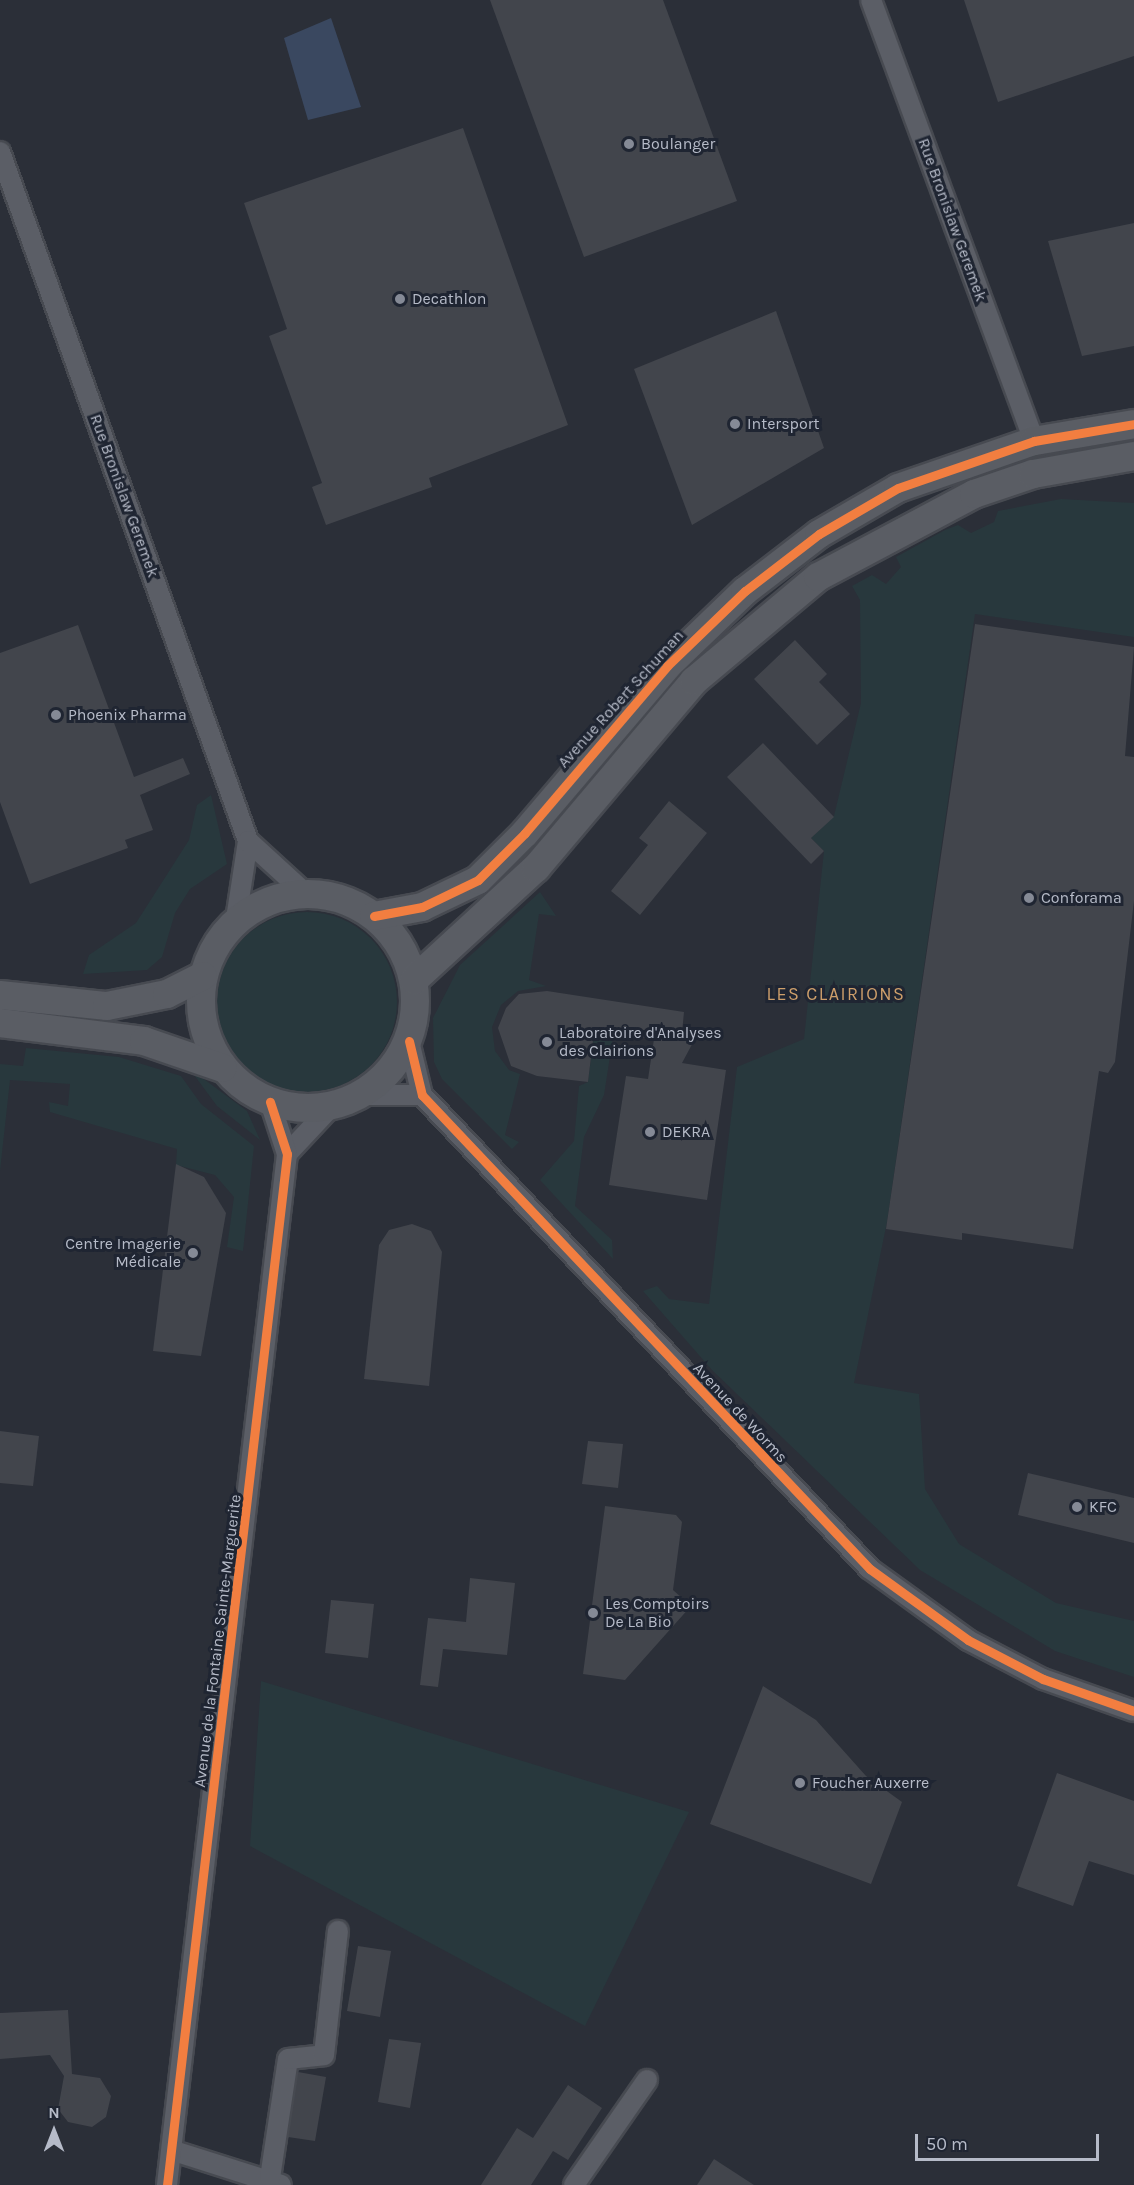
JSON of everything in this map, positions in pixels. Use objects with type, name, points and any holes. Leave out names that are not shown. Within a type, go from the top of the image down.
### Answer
[{"type":"street","name":"Rue Bronislaw Geremek","points":[[871,0],[1034,441]]},
{"type":"street","name":"Rue Bronislaw Geremek","points":[[0,152],[248,841],[305,893]]},
{"type":"street","name":"Avenue Robert Schuman","points":[[374,916],[423,907],[478,880],[525,833],[667,666],[745,591],[819,534],[898,488],[1034,441],[1134,424]]},
{"type":"street","points":[[414,980],[536,868],[694,681],[818,577],[974,495],[1032,474],[1134,456]]},
{"type":"street","name":"Rue Bronislaw Geremek","points":[[236,919],[248,841]]},
{"type":"street","points":[[223,1068],[207,1040],[200,1008],[203,976],[236,919],[268,900],[305,893],[350,902],[374,916],[406,956],[414,980],[416,1011],[409,1041],[390,1072],[362,1095],[331,1107],[287,1154]]},
{"type":"street","points":[[0,995],[107,1006],[167,994],[203,976]]},
{"type":"street","points":[[0,1023],[144,1041],[223,1068],[270,1102],[331,1107]]},
{"type":"street","name":"Avenue de Worms","points":[[409,1041],[422,1095],[870,1569],[968,1640],[1043,1679],[1134,1711]]},
{"type":"street","points":[[362,1095],[422,1095]]},
{"type":"street","name":"Avenue de la Fontaine Sainte-Marguerite","points":[[167,2185],[174,2151],[287,1154],[270,1102]]},
{"type":"street","points":[[174,2151],[275,2182],[288,2059],[324,2055],[338,1931]]},
{"type":"street","points":[[574,2185],[647,2080]]},
{"type":"shaded area","points":[[1061,499],[1134,503],[1134,637],[975,614],[887,1222],[854,1383],[919,1394],[925,1489],[959,1544],[1056,1603],[1134,1621],[1134,1677],[1055,1651],[920,1570],[712,1370],[643,1291],[657,1286],[669,1299],[709,1304],[737,1067],[804,1039],[824,851],[811,838],[834,816],[861,703],[860,600],[852,586],[872,575],[886,584],[901,567],[896,557],[945,530],[958,525],[971,533],[994,522],[998,511]]},
{"type":"shaded area","points":[[211,795],[227,864],[190,889],[175,913],[162,957],[147,970],[83,974],[89,955],[136,923],[189,840],[197,805]]},
{"type":"shaded area","points":[[540,892],[556,916],[539,914],[529,980],[546,986],[518,991],[501,1005],[492,1027],[495,1051],[509,1070],[520,1074],[505,1135],[519,1142],[512,1149],[442,1079],[434,1062],[433,1018],[460,965]]},
{"type":"shaded area","points":[[307,912],[341,919],[357,927],[371,938],[382,952],[390,968],[397,1002],[390,1036],[382,1052],[371,1066],[357,1077],[341,1085],[307,1092],[273,1085],[257,1077],[243,1066],[232,1052],[224,1036],[217,1002],[224,968],[232,952],[243,938],[257,927],[273,919]]},
{"type":"shaded area","points":[[594,1035],[613,1037],[604,1095],[584,1137],[575,1206],[612,1240],[613,1259],[540,1180],[574,1141],[579,1086],[588,1082]]},
{"type":"shaded area","points":[[26,1048],[119,1057],[181,1076],[201,1104],[254,1146],[243,1251],[227,1247],[234,1197],[215,1175],[176,1165],[177,1149],[50,1112],[49,1102],[68,1106],[70,1084],[10,1080],[0,1171],[0,1064],[23,1066]]},
{"type":"shaded area","points":[[189,1068],[247,1111],[260,1140],[217,1106]]},
{"type":"shaded area","points":[[261,1681],[689,1812],[585,2026],[250,1846]]},
{"type":"water","points":[[331,18],[361,107],[308,120],[284,38]]},
{"type":"building","name":"Boulanger","points":[[490,0],[663,0],[737,201],[584,257]]},
{"type":"building","points":[[964,0],[1134,0],[1134,56],[998,102]]},
{"type":"building","name":"Decathlon","points":[[463,128],[568,425],[429,478],[432,487],[326,525],[312,487],[322,483],[269,336],[287,329],[244,203]]},
{"type":"building","points":[[1134,223],[1134,346],[1082,356],[1048,241]]},
{"type":"building","name":"Intersport","points":[[776,311],[824,448],[692,525],[634,369]]},
{"type":"building","name":"Conforama","points":[[975,624],[1134,647],[1125,756],[1134,757],[1134,901],[1115,1062],[1108,1073],[1099,1071],[1073,1249],[962,1233],[962,1240],[886,1229]]},
{"type":"building","name":"Phoenix Pharma","points":[[78,625],[134,777],[183,758],[190,774],[140,795],[153,830],[125,840],[128,848],[30,884],[0,802],[0,653]]},
{"type":"building","points":[[795,640],[827,674],[819,682],[850,714],[817,745],[754,679]]},
{"type":"building","points":[[763,743],[834,817],[811,838],[824,851],[811,864],[727,777]]},
{"type":"building","points":[[669,801],[707,833],[640,915],[611,891],[648,845],[639,838]]},
{"type":"building","points":[[547,991],[684,1012],[682,1033],[697,1035],[682,1063],[726,1070],[707,1200],[609,1185],[626,1076],[648,1079],[654,1039],[594,1032],[588,1082],[537,1076],[511,1066],[498,1028],[506,1008],[519,994]]},
{"type":"building","name":"Centre Imagerie Médicale","points":[[176,1164],[204,1177],[226,1213],[201,1356],[153,1351]]},
{"type":"building","points":[[412,1224],[431,1231],[442,1252],[429,1386],[364,1379],[379,1245],[389,1230]]},
{"type":"building","points":[[0,1431],[39,1436],[33,1486],[0,1483]]},
{"type":"building","points":[[588,1441],[623,1444],[618,1488],[582,1484]]},
{"type":"building","name":"KFC","points":[[1028,1473],[1134,1498],[1134,1543],[1018,1515]]},
{"type":"building","points":[[605,1506],[676,1515],[682,1522],[673,1590],[691,1606],[625,1680],[583,1674]]},
{"type":"building","points":[[470,1578],[515,1583],[507,1655],[443,1649],[438,1687],[420,1685],[428,1618],[466,1622]]},
{"type":"building","points":[[331,1600],[374,1604],[368,1658],[325,1653]]},
{"type":"building","name":"Foucher Auxerre","points":[[763,1686],[816,1720],[866,1776],[902,1802],[871,1884],[710,1824]]},
{"type":"building","points":[[1057,1773],[1134,1801],[1134,1875],[1089,1861],[1073,1906],[1017,1886]]},
{"type":"building","points":[[358,1946],[391,1951],[380,2017],[347,2011]]},
{"type":"building","points":[[68,2010],[72,2074],[100,2078],[111,2096],[106,2117],[92,2127],[68,2122],[58,2109],[64,2076],[50,2055],[0,2059],[0,2013]]},
{"type":"building","points":[[389,2039],[421,2043],[410,2108],[378,2102]]},
{"type":"building","points":[[298,2072],[326,2077],[315,2141],[288,2137]]},
{"type":"building","points":[[568,2085],[602,2108],[568,2160],[553,2151],[531,2185],[481,2185],[517,2128],[533,2138]]},
{"type":"building","points":[[714,2159],[754,2185],[697,2185]]},
{"type":"cycle path","points":[[374,916],[422,907],[478,880],[525,833],[667,666],[745,591],[819,534],[898,488],[1034,441],[1134,424]]},
{"type":"cycle path","points":[[409,1041],[422,1095],[870,1569],[968,1640],[1043,1679],[1134,1711]]},
{"type":"cycle path","points":[[167,2185],[287,1154],[270,1102]]},
{"type":"place","name":"Boulanger","points":[[629,144]]},
{"type":"place","name":"Decathlon","points":[[400,299]]},
{"type":"place","name":"Intersport","points":[[735,424]]},
{"type":"place","name":"Phoenix Pharma","points":[[56,715]]},
{"type":"place","name":"Conforama","points":[[1029,898]]},
{"type":"place","name":"Laboratoire d'Analyses des Clairions","points":[[547,1042]]},
{"type":"place","name":"DEKRA","points":[[650,1132]]},
{"type":"place","name":"Centre Imagerie Médicale","points":[[193,1253]]},
{"type":"place","name":"KFC","points":[[1077,1507]]},
{"type":"place","name":"Les Comptoirs De La Bio","points":[[593,1613]]},
{"type":"place","name":"Foucher Auxerre","points":[[800,1783]]},
{"type":"district","name":"LES CLAIRIONS","points":[[836,994]]}]
